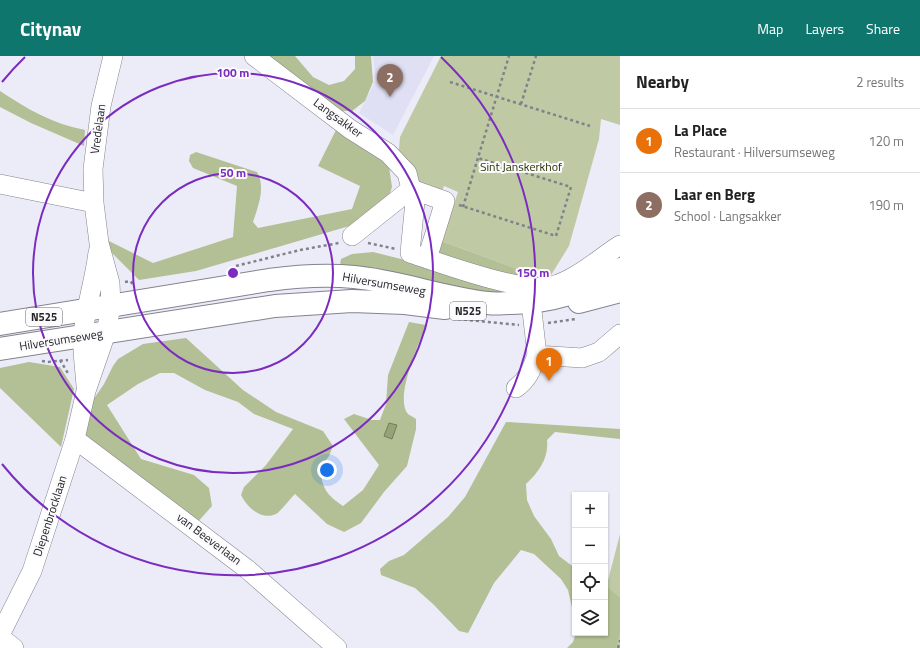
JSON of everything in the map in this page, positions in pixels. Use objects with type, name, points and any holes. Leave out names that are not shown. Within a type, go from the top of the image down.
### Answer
[{"type":"main road","name":"Hilversumseweg","points":[[0,324],[314,274],[355,277],[533,314],[561,297],[579,292],[620,269]]},
{"type":"main road","name":"Hilversumseweg","points":[[0,349],[275,306],[352,301],[405,303],[461,311],[533,314],[558,309],[620,291]]},
{"type":"street","name":"Vredelaan","points":[[111,306],[110,284],[98,243],[94,203],[93,169],[97,128],[113,56]]},
{"type":"street","name":"Langsakker","points":[[254,56],[350,129],[388,153],[406,174],[414,190],[410,253],[427,259]]},
{"type":"street","points":[[0,184],[94,203]]},
{"type":"street","points":[[352,236],[414,190],[445,201],[427,259],[512,284],[535,288],[551,286],[566,281],[620,245]]},
{"type":"street","name":"Vredelaan","points":[[83,336],[87,309],[95,276],[98,243]]},
{"type":"street","name":"Diepenbrocklaan","points":[[0,636],[32,571],[75,439],[86,391],[106,333],[111,306]]},
{"type":"street","points":[[516,388],[525,381],[537,355],[533,314]]},
{"type":"street","points":[[537,355],[582,358],[599,352],[620,334]]},
{"type":"street","name":"Diepenbrocklaan","points":[[83,336],[86,391]]},
{"type":"street","name":"van Beeverlaan","points":[[75,439],[247,568],[337,648]]},
{"type":"street","points":[[0,636],[14,648]]},
{"type":"path","points":[[463,206],[509,56]]},
{"type":"path","points":[[521,104],[536,56]]},
{"type":"path","points":[[450,82],[590,126]]},
{"type":"path","points":[[454,204],[556,236],[571,187],[478,158]]},
{"type":"path","points":[[453,318],[506,325],[533,314],[578,319]]},
{"type":"path","points":[[618,648],[620,640]]},
{"type":"shaded area","points":[[266,56],[295,56],[313,77],[329,85],[344,81],[355,69],[355,56],[371,56],[373,82],[365,101],[352,111],[336,111]]},
{"type":"shaded area","points":[[373,56],[434,56],[393,135],[359,113],[376,80]]},
{"type":"shaded area","points":[[0,91],[20,104],[51,120],[85,130],[84,146],[31,123],[0,107]]},
{"type":"shaded area","points":[[339,124],[389,167],[392,187],[386,205],[363,222],[196,271],[139,280],[105,246],[105,239],[153,263],[233,237],[237,186],[193,168],[189,161],[190,155],[196,152],[257,172],[260,178],[261,190],[259,204],[253,222],[258,228],[352,209],[360,186],[318,166]]},
{"type":"shaded area","points":[[441,241],[548,280],[536,282],[436,254]]},
{"type":"shaded area","points":[[373,252],[429,266],[531,296],[522,298],[391,280],[340,265],[341,259],[352,254]]},
{"type":"shaded area","points":[[409,322],[426,325],[409,370],[404,396],[404,406],[408,414],[416,419],[416,429],[407,466],[384,492],[361,523],[344,532],[327,524],[295,494],[276,514],[265,516],[255,512],[241,495],[244,487],[266,465],[293,429],[254,414],[238,402],[205,390],[174,373],[160,373],[138,384],[107,405],[141,459],[194,475],[209,488],[212,506],[196,524],[94,445],[83,432],[91,403],[118,359],[143,344],[186,338],[243,390],[276,412],[323,431],[333,446],[329,456],[320,468],[322,481],[329,495],[343,506],[363,490],[379,465],[344,419],[354,414],[372,420],[380,420],[386,404],[388,375]]},
{"type":"shaded area","points":[[29,362],[60,367],[74,389],[61,447],[0,388],[0,368]]},
{"type":"shaded area","points":[[506,422],[620,429],[620,439],[555,432],[547,440],[545,459],[539,470],[526,484],[527,500],[534,516],[551,539],[559,556],[572,566],[572,608],[568,590],[561,579],[534,554],[521,550],[494,583],[468,633],[459,631],[415,588],[381,575],[380,569],[389,561],[404,555],[448,517],[465,497]]},
{"type":"shaded area","points":[[389,423],[397,425],[392,439],[384,436]]},
{"type":"shaded area","points":[[608,588],[620,598],[620,631],[616,648],[567,648],[573,642],[575,636],[608,636]]},
{"type":"green space","name":"Sint Janskerkhof","points":[[441,56],[620,56],[620,125],[601,119],[599,139],[569,246],[548,280],[441,241],[458,192],[444,186],[442,191],[414,182],[398,160],[400,137]]},
{"type":"green space","points":[[620,534],[620,648],[591,648],[602,636],[608,636],[608,580]]},
{"type":"place","name":"Laar en Berg","points":[[390,97]]},
{"type":"place","name":"La Place","points":[[549,381]]}]
